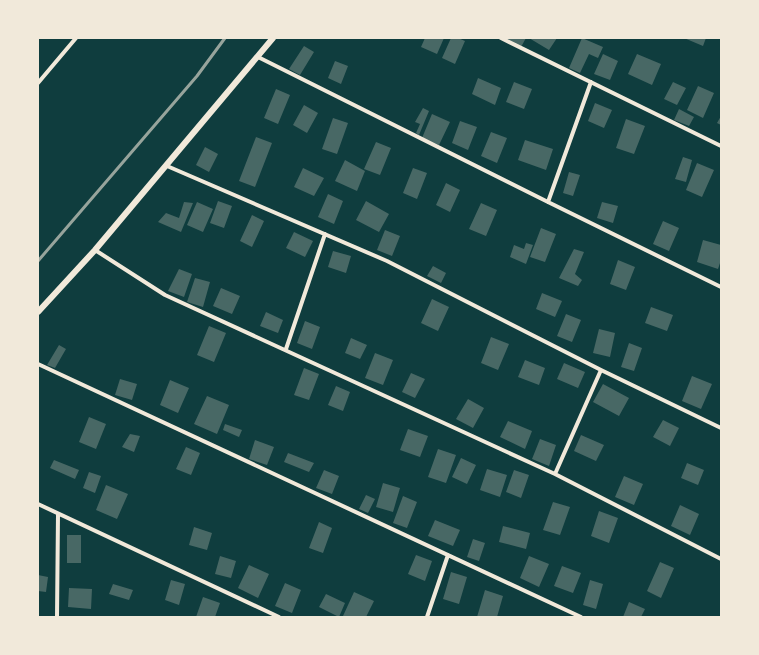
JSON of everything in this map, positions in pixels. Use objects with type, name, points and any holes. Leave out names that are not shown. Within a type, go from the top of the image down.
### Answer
[{"type":"street","points":[[38,83],[76,38]]},
{"type":"street","points":[[38,312],[95,250],[273,38]]},
{"type":"street","points":[[501,38],[721,146]]},
{"type":"street","points":[[258,57],[721,287]]},
{"type":"street","points":[[548,202],[591,82]]},
{"type":"street","points":[[167,166],[387,261],[601,370],[721,428]]},
{"type":"street","points":[[286,349],[325,234]]},
{"type":"street","points":[[95,250],[165,295],[286,349],[555,474],[721,559]]},
{"type":"street","points":[[38,364],[581,617]]},
{"type":"street","points":[[555,474],[601,370]]},
{"type":"street","points":[[38,504],[279,617]]},
{"type":"street","points":[[57,617],[58,514]]},
{"type":"street","points":[[427,617],[448,555]]},
{"type":"building","points":[[425,38],[444,38],[437,54],[421,47]]},
{"type":"building","points":[[451,38],[458,38],[465,41],[455,64],[442,58]]},
{"type":"building","points":[[506,38],[526,38],[521,47]]},
{"type":"building","points":[[529,38],[557,38],[549,50]]},
{"type":"building","points":[[582,38],[603,47],[598,58],[589,54],[580,73],[569,68]]},
{"type":"building","points":[[684,38],[706,38],[703,46]]},
{"type":"building","points":[[304,46],[314,52],[300,75],[289,69]]},
{"type":"building","points":[[603,54],[618,61],[610,80],[594,74]]},
{"type":"building","points":[[637,54],[661,64],[652,85],[628,74]]},
{"type":"building","points":[[335,61],[348,66],[341,84],[328,78]]},
{"type":"building","points":[[478,78],[501,88],[495,105],[472,94]]},
{"type":"building","points":[[514,82],[532,89],[524,109],[506,102]]},
{"type":"building","points":[[673,82],[686,88],[677,105],[664,99]]},
{"type":"building","points":[[698,86],[714,93],[703,118],[687,110]]},
{"type":"building","points":[[276,89],[290,95],[278,124],[264,118]]},
{"type":"building","points":[[595,103],[612,110],[604,128],[588,121]]},
{"type":"building","points":[[304,105],[318,113],[307,133],[293,125]]},
{"type":"building","points":[[423,108],[429,111],[419,135],[416,133],[420,124],[415,122]]},
{"type":"building","points":[[679,109],[694,117],[689,126],[674,120]]},
{"type":"building","points":[[432,114],[450,122],[439,145],[422,138]]},
{"type":"building","points":[[721,116],[721,125],[717,123]]},
{"type":"building","points":[[333,118],[348,123],[337,154],[322,149]]},
{"type":"building","points":[[626,119],[645,126],[634,154],[616,148]]},
{"type":"building","points":[[460,121],[477,127],[468,150],[452,143]]},
{"type":"building","points":[[491,132],[507,138],[497,163],[481,156]]},
{"type":"building","points":[[256,137],[272,143],[255,187],[239,181]]},
{"type":"building","points":[[525,140],[553,149],[546,170],[518,160]]},
{"type":"building","points":[[376,142],[391,148],[380,175],[364,169]]},
{"type":"building","points":[[205,147],[218,154],[209,172],[196,165]]},
{"type":"building","points":[[683,157],[692,160],[686,182],[675,179]]},
{"type":"building","points":[[345,160],[365,171],[357,191],[335,181]]},
{"type":"building","points":[[697,163],[714,170],[702,197],[686,190]]},
{"type":"building","points":[[303,168],[324,178],[314,196],[294,187]]},
{"type":"building","points":[[413,168],[427,173],[417,199],[403,193]]},
{"type":"building","points":[[569,172],[580,175],[573,196],[563,193]]},
{"type":"building","points":[[446,183],[460,190],[450,212],[436,205]]},
{"type":"building","points":[[328,194],[343,201],[334,224],[318,217]]},
{"type":"building","points":[[218,201],[232,206],[224,228],[210,223]]},
{"type":"building","points":[[366,201],[389,214],[379,232],[356,220]]},
{"type":"building","points":[[184,202],[193,203],[181,232],[158,222],[166,213],[179,218]]},
{"type":"building","points":[[197,202],[213,209],[203,232],[187,225]]},
{"type":"building","points":[[602,202],[618,206],[613,223],[597,218]]},
{"type":"building","points":[[481,203],[497,210],[486,236],[469,229]]},
{"type":"building","points":[[252,215],[264,221],[252,247],[240,241]]},
{"type":"building","points":[[663,221],[679,228],[669,251],[653,244]]},
{"type":"building","points":[[541,228],[556,234],[545,262],[530,257]]},
{"type":"building","points":[[385,230],[400,236],[392,256],[377,250]]},
{"type":"building","points":[[294,232],[313,241],[305,257],[286,248]]},
{"type":"building","points":[[703,240],[721,245],[721,260],[718,269],[697,262]]},
{"type":"building","points":[[526,243],[533,245],[526,264],[510,257],[514,245],[524,249]]},
{"type":"building","points":[[574,249],[584,252],[575,274],[582,280],[578,286],[559,278]]},
{"type":"building","points":[[333,251],[351,256],[346,273],[328,267]]},
{"type":"building","points":[[618,260],[635,267],[626,290],[610,284]]},
{"type":"building","points":[[433,266],[446,273],[441,283],[427,276]]},
{"type":"building","points":[[179,269],[192,274],[184,297],[168,291]]},
{"type":"building","points":[[195,278],[210,282],[203,307],[187,302]]},
{"type":"building","points":[[221,288],[240,296],[232,314],[213,306]]},
{"type":"building","points":[[542,293],[562,301],[555,317],[536,309]]},
{"type":"building","points":[[432,299],[449,307],[438,331],[421,323]]},
{"type":"building","points":[[651,307],[673,315],[667,331],[645,323]]},
{"type":"building","points":[[266,312],[283,320],[278,333],[260,326]]},
{"type":"building","points":[[566,314],[581,320],[572,342],[557,336]]},
{"type":"building","points":[[305,321],[320,327],[312,349],[297,343]]},
{"type":"building","points":[[209,326],[226,333],[214,362],[197,355]]},
{"type":"building","points":[[599,329],[615,333],[610,357],[593,353]]},
{"type":"building","points":[[491,337],[509,344],[498,370],[481,363]]},
{"type":"building","points":[[351,338],[367,345],[360,359],[345,353]]},
{"type":"building","points":[[629,343],[642,348],[634,371],[621,367]]},
{"type":"building","points":[[59,345],[66,349],[55,368],[47,365]]},
{"type":"building","points":[[375,353],[393,360],[383,385],[365,378]]},
{"type":"building","points":[[525,360],[545,368],[539,385],[518,377]]},
{"type":"building","points":[[564,363],[585,372],[578,388],[557,379]]},
{"type":"building","points":[[304,368],[319,374],[309,400],[294,395]]},
{"type":"building","points":[[411,373],[425,379],[415,398],[402,392]]},
{"type":"building","points":[[692,376],[712,384],[701,409],[682,401]]},
{"type":"building","points":[[120,379],[137,384],[132,400],[115,395]]},
{"type":"building","points":[[170,380],[189,388],[178,413],[160,405]]},
{"type":"building","points":[[603,384],[629,398],[619,416],[593,402]]},
{"type":"building","points":[[336,386],[350,392],[343,411],[328,405]]},
{"type":"building","points":[[207,396],[229,405],[217,434],[194,424]]},
{"type":"building","points":[[468,399],[484,408],[473,428],[456,419]]},
{"type":"building","points":[[89,417],[106,424],[96,449],[79,442]]},
{"type":"building","points":[[663,420],[679,428],[670,446],[653,437]]},
{"type":"building","points":[[508,421],[532,431],[525,449],[500,437]]},
{"type":"building","points":[[225,424],[242,430],[239,437],[223,430]]},
{"type":"building","points":[[408,429],[428,436],[420,457],[400,450]]},
{"type":"building","points":[[130,434],[140,436],[134,452],[122,447]]},
{"type":"building","points":[[581,435],[604,445],[596,461],[574,451]]},
{"type":"building","points":[[540,439],[556,445],[549,466],[532,459]]},
{"type":"building","points":[[255,440],[274,447],[267,465],[249,459]]},
{"type":"building","points":[[186,447],[200,453],[191,475],[176,469]]},
{"type":"building","points":[[438,449],[456,455],[446,483],[428,477]]},
{"type":"building","points":[[288,453],[314,463],[309,472],[284,462]]},
{"type":"building","points":[[461,458],[476,465],[467,484],[452,477]]},
{"type":"building","points":[[54,460],[79,470],[75,479],[50,468]]},
{"type":"building","points":[[687,463],[704,470],[698,485],[681,478]]},
{"type":"building","points":[[487,469],[507,475],[500,497],[480,490]]},
{"type":"building","points":[[324,470],[339,476],[332,494],[316,488]]},
{"type":"building","points":[[514,470],[529,475],[521,498],[506,492]]},
{"type":"building","points":[[89,472],[101,476],[95,493],[83,488]]},
{"type":"building","points":[[624,476],[643,484],[634,505],[615,497]]},
{"type":"building","points":[[383,483],[400,488],[393,512],[376,507]]},
{"type":"building","points":[[106,485],[128,494],[117,519],[96,510]]},
{"type":"building","points":[[366,495],[375,499],[368,513],[359,509]]},
{"type":"building","points":[[403,496],[417,502],[407,528],[393,523]]},
{"type":"building","points":[[553,502],[570,507],[560,535],[543,530]]},
{"type":"building","points":[[680,505],[699,514],[690,535],[671,526]]},
{"type":"building","points":[[599,511],[618,518],[609,543],[591,536]]},
{"type":"building","points":[[435,520],[460,530],[453,546],[428,536]]},
{"type":"building","points":[[319,522],[332,528],[323,553],[309,548]]},
{"type":"building","points":[[503,526],[530,533],[526,549],[499,542]]},
{"type":"building","points":[[194,527],[212,533],[207,550],[189,545]]},
{"type":"building","points":[[67,535],[81,535],[81,563],[67,563]]},
{"type":"building","points":[[473,539],[485,543],[479,561],[467,557]]},
{"type":"building","points":[[416,555],[432,561],[425,581],[408,574]]},
{"type":"building","points":[[220,556],[236,561],[231,578],[215,574]]},
{"type":"building","points":[[529,556],[549,564],[539,587],[520,578]]},
{"type":"building","points":[[660,562],[674,568],[661,598],[647,591]]},
{"type":"building","points":[[249,565],[269,574],[258,598],[238,588]]},
{"type":"building","points":[[562,566],[581,573],[573,593],[554,586]]},
{"type":"building","points":[[451,572],[467,577],[459,604],[443,599]]},
{"type":"building","points":[[38,575],[48,577],[46,592],[38,591]]},
{"type":"building","points":[[171,580],[185,584],[179,605],[165,600]]},
{"type":"building","points":[[590,580],[603,584],[596,609],[583,605]]},
{"type":"building","points":[[285,583],[301,590],[292,613],[275,606]]},
{"type":"building","points":[[113,584],[133,590],[129,600],[109,594]]},
{"type":"building","points":[[69,588],[92,589],[91,609],[68,607]]},
{"type":"building","points":[[485,590],[503,596],[497,617],[477,617]]},
{"type":"building","points":[[354,592],[374,601],[366,617],[343,616]]},
{"type":"building","points":[[326,594],[345,603],[339,617],[319,607]]},
{"type":"building","points":[[203,597],[220,603],[215,617],[196,617]]},
{"type":"building","points":[[629,602],[645,609],[641,617],[623,617]]},
{"type":"railway","points":[[38,261],[197,76],[225,38]]}]
